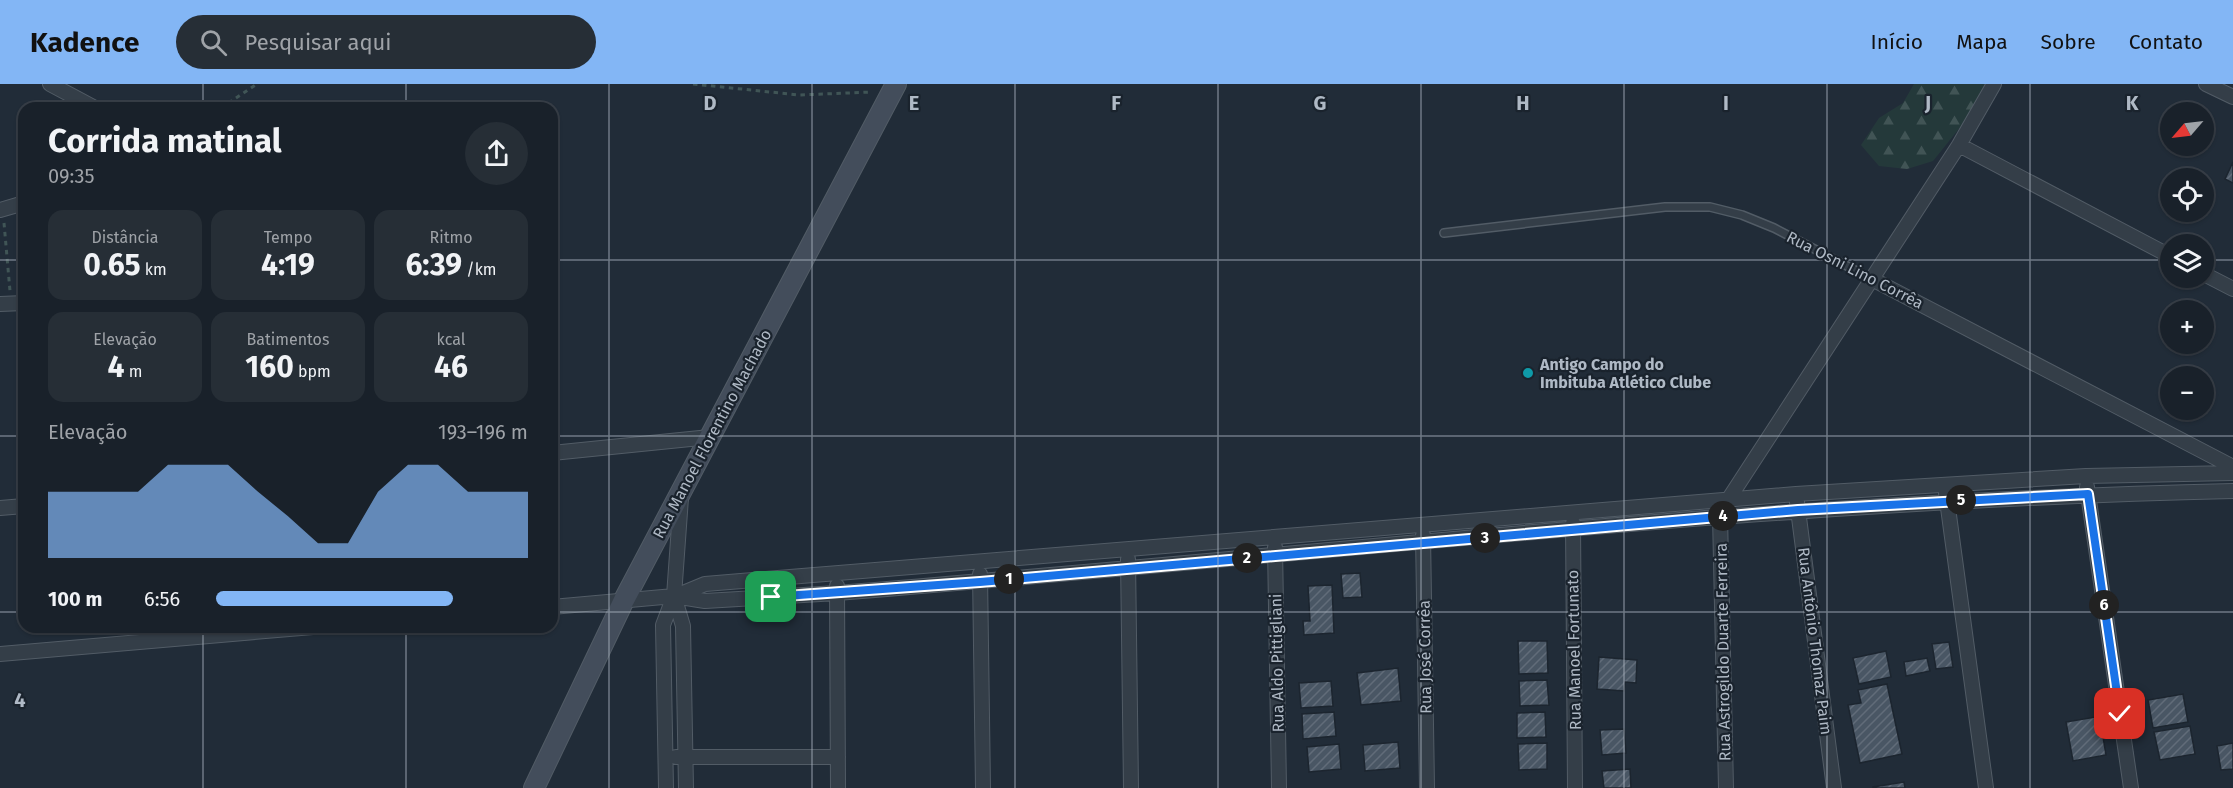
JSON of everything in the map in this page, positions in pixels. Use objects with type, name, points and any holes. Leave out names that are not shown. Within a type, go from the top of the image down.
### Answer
[{"type":"main road","name":"Rua Manoel Florentino Machado","points":[[534,788],[624,600],[894,87]]},
{"type":"street","points":[[50,84],[78,102]]},
{"type":"street","points":[[1720,516],[1728,500],[1959,145],[1994,84]]},
{"type":"street","points":[[2206,84],[2233,97]]},
{"type":"street","points":[[1959,145],[2160,251]]},
{"type":"street","points":[[1,210],[18,205]]},
{"type":"street","name":"Rua Osni Lino Corrêa","points":[[1872,279],[2233,467]]},
{"type":"street","points":[[2214,279],[2233,289]]},
{"type":"street","points":[[558,452],[710,437]]},
{"type":"street","points":[[674,596],[705,584],[837,575],[980,561],[1796,494],[2086,476],[2233,473]]},
{"type":"street","points":[[2086,476],[2131,788]]},
{"type":"street","points":[[1944,484],[1986,788]]},
{"type":"street","points":[[558,606],[674,596],[705,601],[980,582],[1798,510],[2088,494],[2233,491]]},
{"type":"street","points":[[666,788],[663,625],[674,596],[681,493]]},
{"type":"street","name":"Rua Antônio Thomaz Paim","points":[[1796,494],[1834,788]]},
{"type":"street","points":[[0,508],[18,506]]},
{"type":"street","name":"Rua Manoel Fortunato","points":[[1573,513],[1575,788]]},
{"type":"street","name":"Rua Astrogildo Duarte Ferreira","points":[[1720,516],[1726,788]]},
{"type":"street","name":"Rua José Corrêa","points":[[1424,525],[1426,788]]},
{"type":"street","name":"Rua Aldo Pittigliani","points":[[1275,538],[1279,788]]},
{"type":"street","points":[[1128,550],[1131,788]]},
{"type":"street","points":[[980,561],[983,788]]},
{"type":"street","points":[[837,575],[838,788]]},
{"type":"street","points":[[674,596],[683,626],[686,788]]},
{"type":"street","points":[[0,654],[243,633]]},
{"type":"street","points":[[665,757],[838,757]]},
{"type":"lane","name":"Rua Osni Lino Corrêa","points":[[1444,233],[1665,207],[1710,207],[1742,215],[1774,228],[1872,279]]},
{"type":"path","points":[[230,102],[257,84]]},
{"type":"path","points":[[693,84],[799,95],[894,87]]},
{"type":"path","points":[[1,210],[12,304]]},
{"type":"green space","points":[[1914,84],[1985,84],[1974,110],[1933,161],[1907,169],[1879,166],[1861,145],[1879,118],[1903,103]]},
{"type":"building","points":[[2233,162],[2233,183],[2225,179]]},
{"type":"building","points":[[1360,573],[1362,597],[1343,598],[1341,574]]},
{"type":"building","points":[[1332,585],[1334,633],[1304,635],[1303,621],[1310,621],[1308,586]]},
{"type":"building","points":[[1518,641],[1547,641],[1548,673],[1519,674]]},
{"type":"building","points":[[1949,642],[1953,667],[1936,669],[1932,644]]},
{"type":"building","points":[[1886,651],[1891,677],[1859,684],[1853,658]]},
{"type":"building","points":[[1599,657],[1637,660],[1636,683],[1625,682],[1624,691],[1597,689]]},
{"type":"building","points":[[1927,658],[1930,671],[1906,676],[1904,662]]},
{"type":"building","points":[[1398,668],[1401,701],[1361,705],[1357,673]]},
{"type":"building","points":[[1547,680],[1549,705],[1520,706],[1519,681]]},
{"type":"building","points":[[1331,681],[1333,706],[1301,708],[1299,683]]},
{"type":"building","points":[[1887,684],[1902,754],[1860,763],[1848,705],[1861,703],[1858,690]]},
{"type":"building","points":[[2183,694],[2188,722],[2153,728],[2148,700]]},
{"type":"building","points":[[1334,712],[1336,736],[1303,739],[1302,714]]},
{"type":"building","points":[[1545,712],[1546,737],[1517,738],[1517,713]]},
{"type":"building","points":[[2107,715],[2108,724],[2101,725],[2106,755],[2073,761],[2066,722]]},
{"type":"building","points":[[2190,726],[2195,754],[2160,760],[2154,732]]},
{"type":"building","points":[[1624,729],[1626,753],[1602,755],[1600,730]]},
{"type":"building","points":[[1398,742],[1400,768],[1365,771],[1363,745]]},
{"type":"building","points":[[1547,743],[1547,769],[1519,770],[1518,744]]},
{"type":"building","points":[[2233,743],[2233,769],[2221,770],[2217,746]]},
{"type":"building","points":[[1339,744],[1341,769],[1309,772],[1307,747]]},
{"type":"building","points":[[1630,769],[1631,788],[1604,788],[1602,771]]},
{"type":"building","points":[[1904,782],[1905,788],[1873,788],[1873,787]]},
{"type":"place","name":"Antigo Campo do Imbituba Atlético Clube","points":[[1528,373]]},
{"type":"route","points":[[771,597],[980,582],[1720,516],[2088,494],[2120,714]]}]
